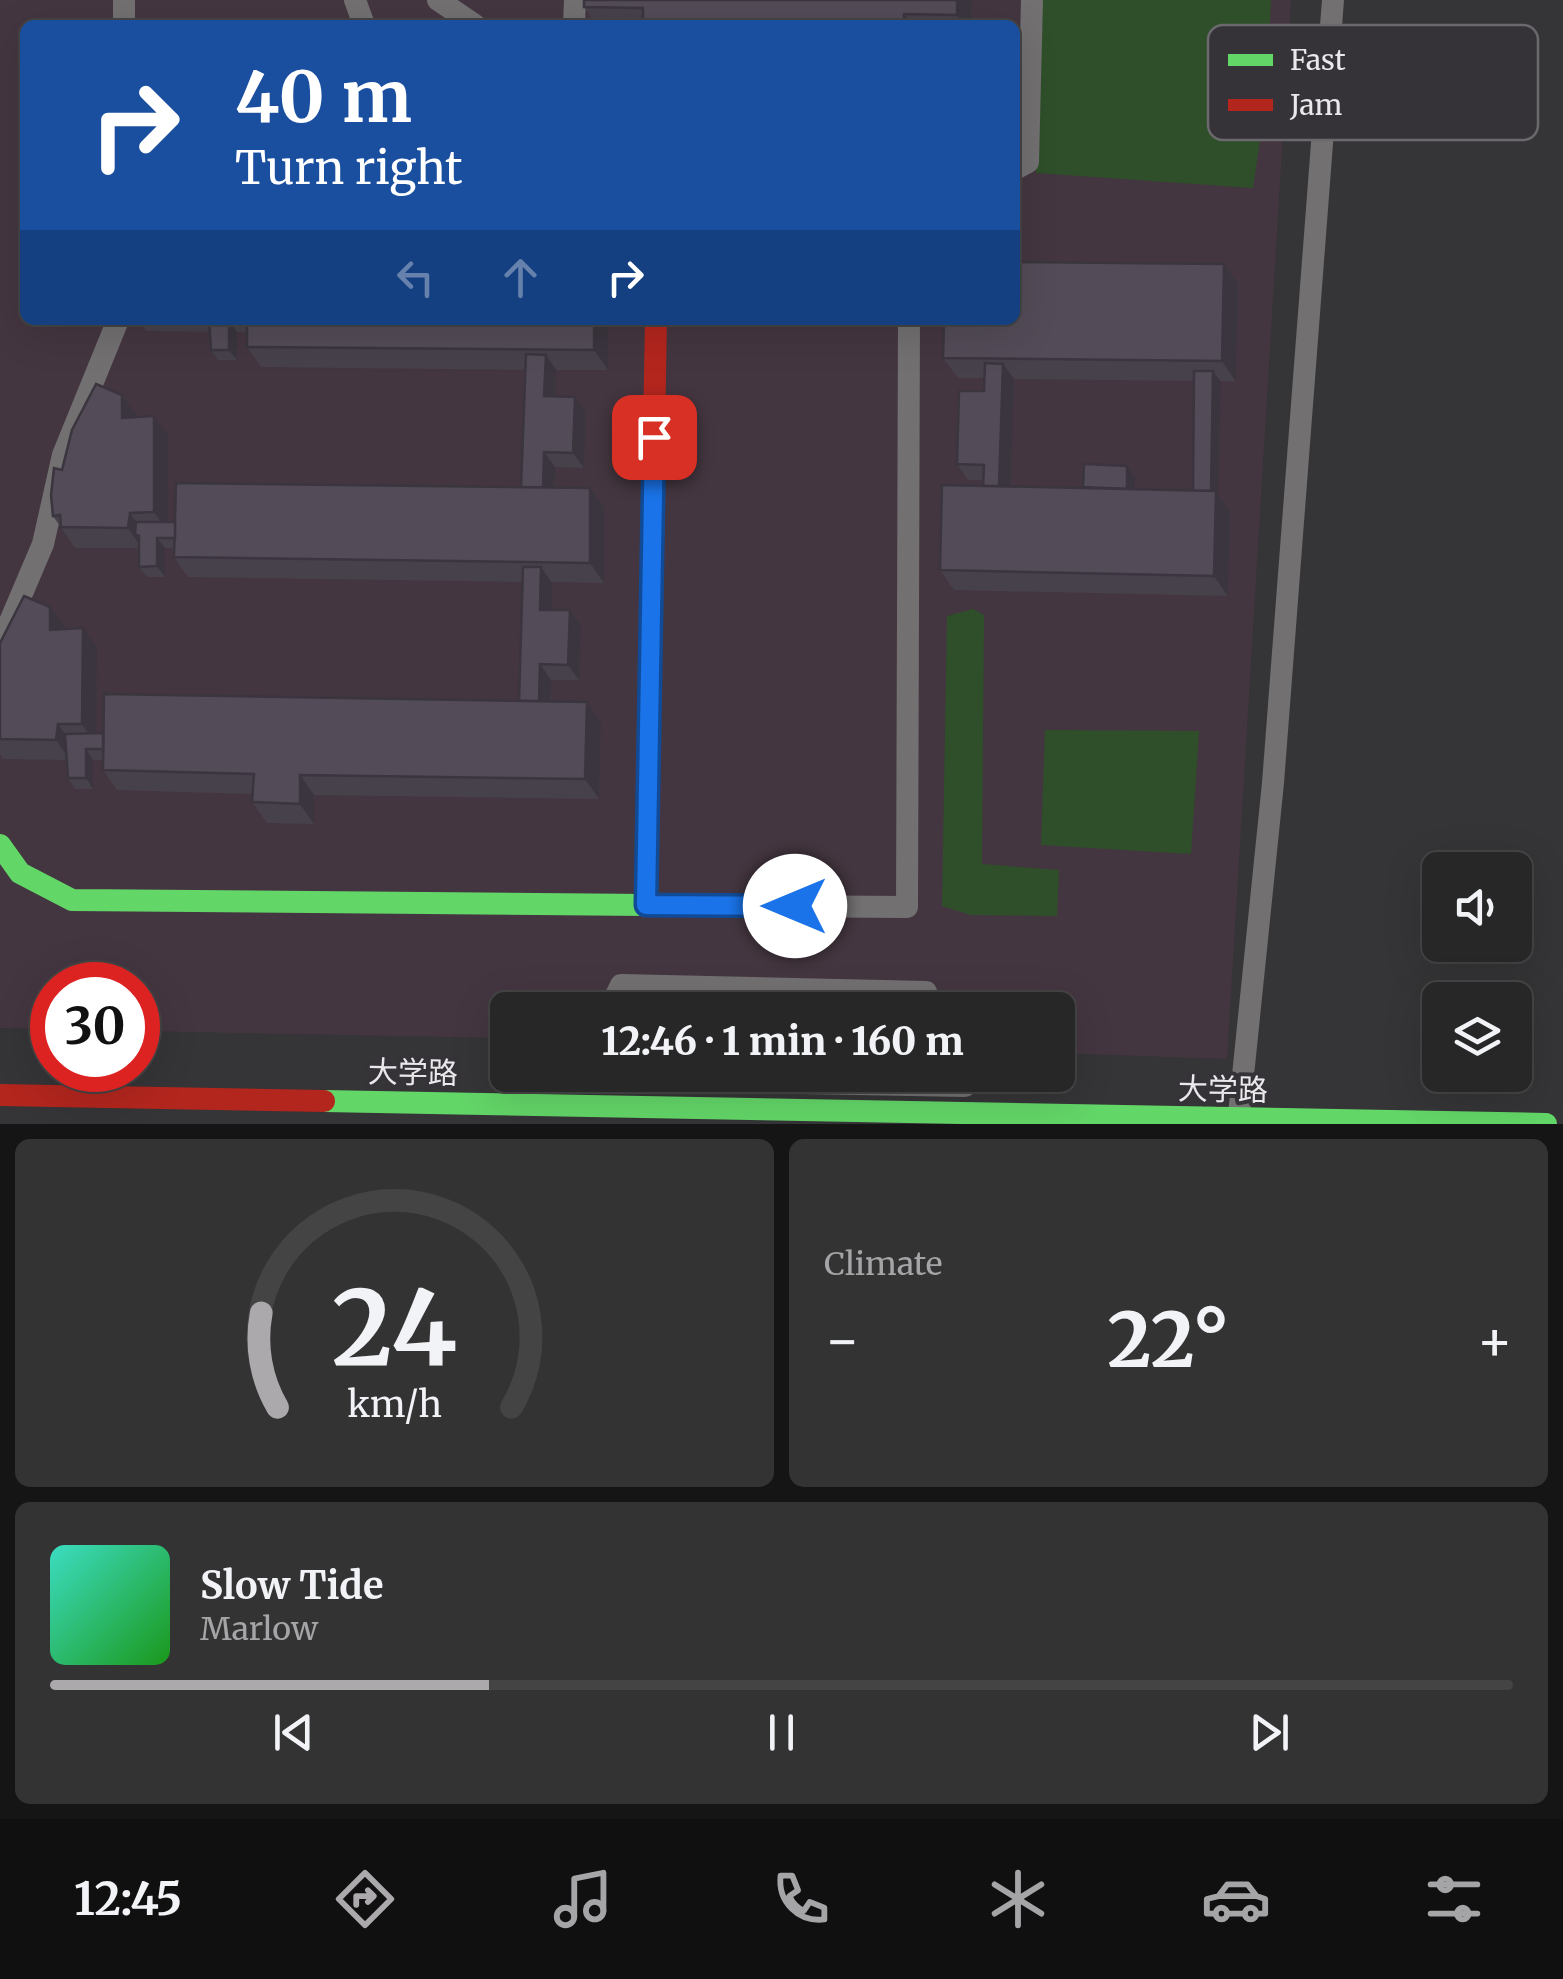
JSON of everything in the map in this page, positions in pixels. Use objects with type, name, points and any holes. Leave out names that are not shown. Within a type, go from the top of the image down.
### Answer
[{"type":"main road","points":[[0,845],[5,858],[36,887],[72,900],[646,905],[656,325]]},
{"type":"main road","name":"大学路","points":[[0,1095],[1238,1122],[1546,1124]]},
{"type":"street","points":[[438,0],[468,20]]},
{"type":"street","points":[[1020,166],[1028,162],[1032,0]]},
{"type":"street","points":[[1331,25],[1333,0]]},
{"type":"street","points":[[1238,1122],[1274,783],[1322,140]]},
{"type":"street","points":[[0,645],[43,544],[63,454],[116,325]]},
{"type":"street","points":[[646,905],[907,907],[910,325]]},
{"type":"street","points":[[618,992],[622,984],[926,992]]},
{"type":"shaded area","points":[[0,0],[1291,0],[1289,25],[1208,25],[1208,140],[1283,140],[1227,1059],[1075,1054],[1075,992],[621,983],[617,992],[490,992],[490,1038],[160,1031],[160,962],[30,962],[30,1029],[0,1028]]},
{"type":"green space","points":[[1041,0],[1271,0],[1270,25],[1208,25],[1208,140],[1260,140],[1253,188],[1036,173]]},
{"type":"green space","points":[[973,609],[984,615],[982,864],[1059,870],[1057,916],[971,915],[942,906],[947,616]]},
{"type":"green space","points":[[1045,730],[1199,731],[1191,854],[1041,845]]},
{"type":"building","points":[[584,0],[957,0],[957,15],[904,14],[904,20],[643,20],[643,8],[584,7]]},
{"type":"building","points":[[1020,262],[1224,264],[1222,361],[943,358],[944,325],[1020,325]]},
{"type":"building","points":[[209,325],[229,325],[229,350],[211,350]]},
{"type":"building","points":[[247,325],[594,325],[594,350],[247,347]]},
{"type":"building","points":[[526,354],[546,355],[544,396],[575,397],[573,453],[544,452],[543,488],[521,487]]},
{"type":"building","points":[[985,363],[1003,364],[999,486],[983,486],[984,465],[957,464],[959,391],[984,391]]},
{"type":"building","points":[[1194,371],[1213,371],[1211,491],[1193,491]]},
{"type":"building","points":[[96,384],[122,395],[122,418],[154,416],[154,512],[130,513],[128,528],[61,527],[60,515],[53,516],[54,468],[62,470],[72,430]]},
{"type":"building","points":[[1084,464],[1127,466],[1127,489],[1083,487]]},
{"type":"building","points":[[176,483],[590,488],[590,563],[174,557]]},
{"type":"building","points":[[942,485],[1216,491],[1214,576],[940,570]]},
{"type":"building","points":[[136,522],[175,522],[175,538],[157,538],[157,566],[139,567]]},
{"type":"building","points":[[523,567],[541,567],[540,610],[570,610],[568,665],[540,664],[539,701],[519,701]]},
{"type":"building","points":[[24,596],[50,607],[50,630],[83,628],[82,724],[58,724],[56,740],[0,739],[0,643]]},
{"type":"building","points":[[104,694],[587,702],[585,779],[300,775],[300,804],[252,802],[254,774],[103,770]]},
{"type":"building","points":[[103,733],[103,749],[86,749],[86,778],[68,778],[65,734]]},
{"type":"traffic: fast","points":[[0,845],[20,873],[72,900],[646,905],[649,713]]},
{"type":"traffic: fast","points":[[324,1101],[1546,1124]]},
{"type":"traffic: jam","points":[[649,713],[656,325]]},
{"type":"traffic: jam","points":[[0,1095],[324,1101]]},
{"type":"route","points":[[654,437],[646,905],[795,906]]}]
